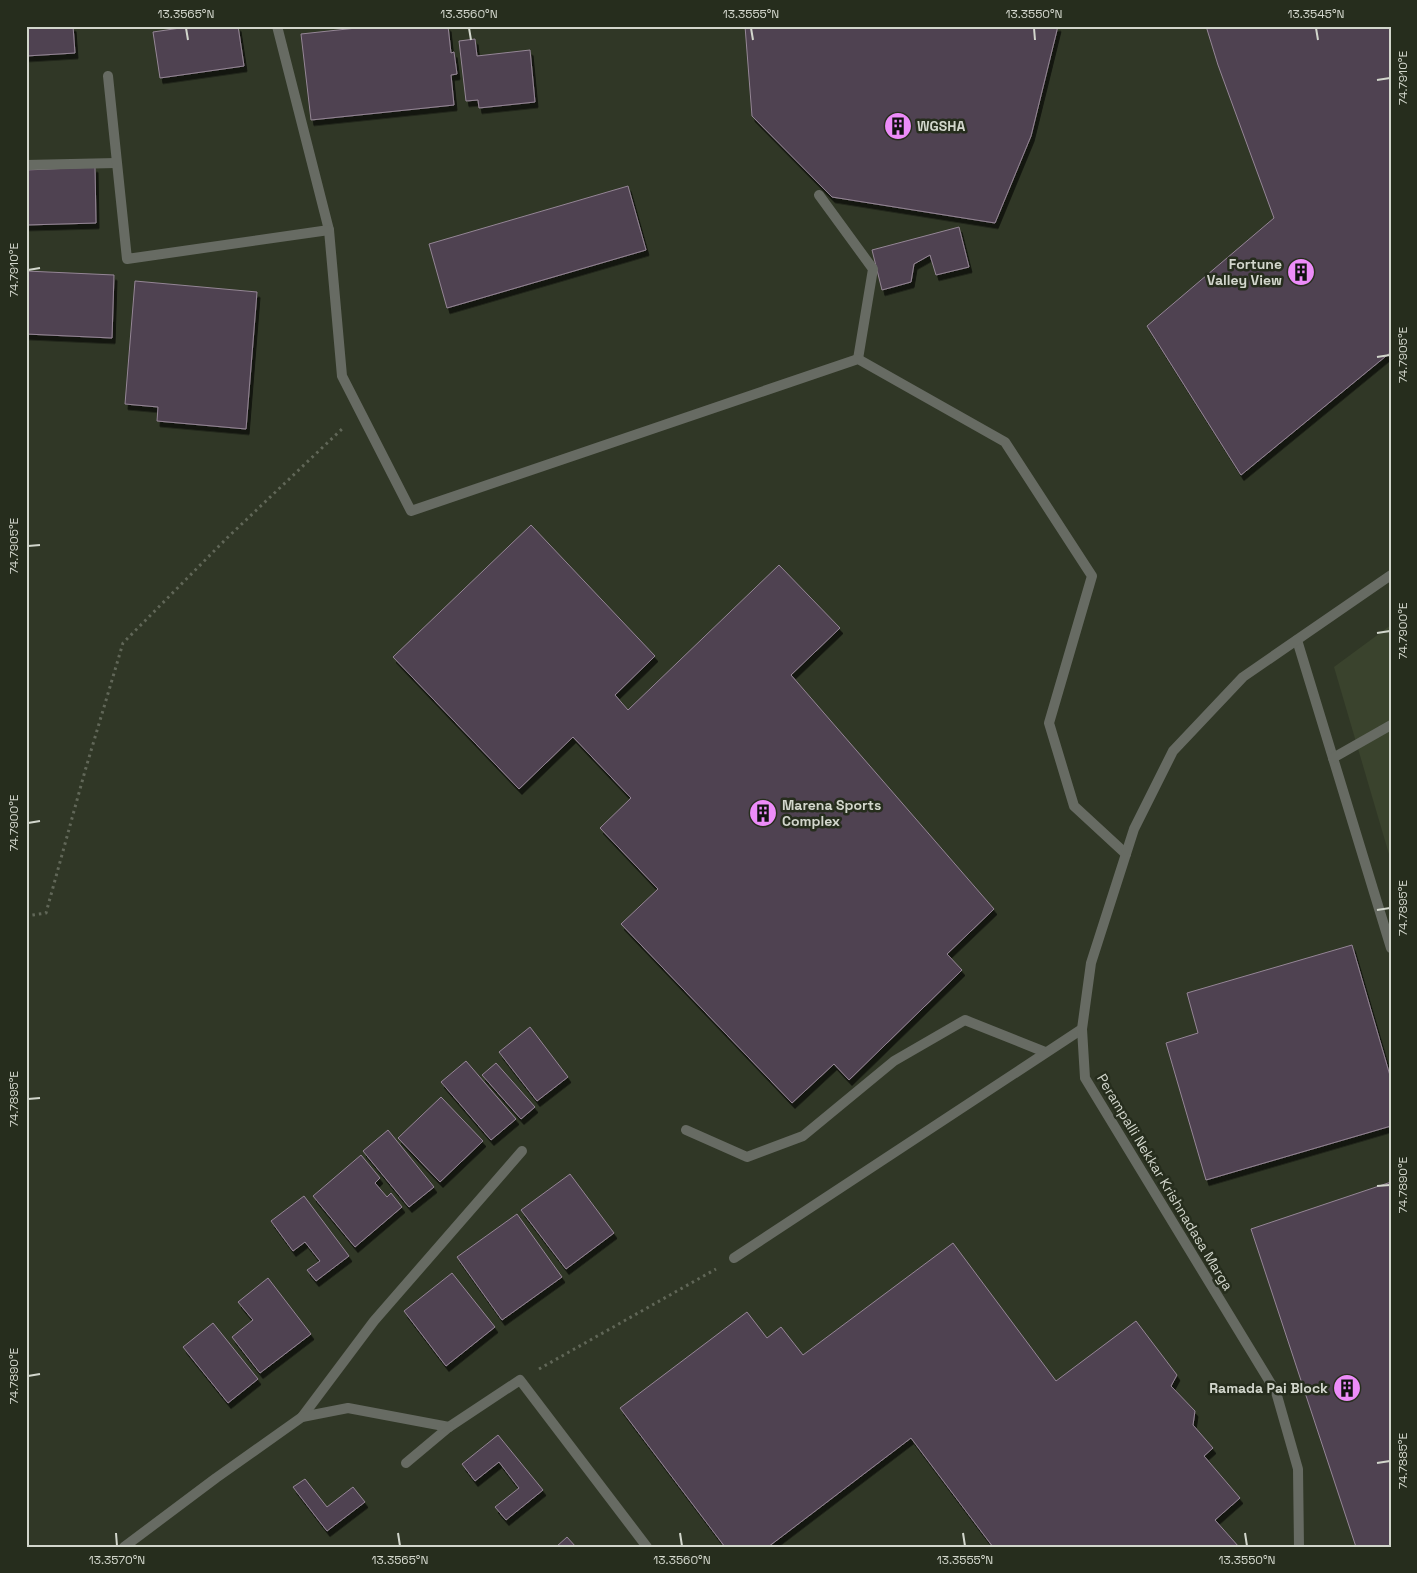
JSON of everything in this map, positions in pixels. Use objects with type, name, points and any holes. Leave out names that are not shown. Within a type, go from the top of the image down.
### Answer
[{"type":"street","points":[[277,26],[329,230],[342,376],[411,511],[858,359],[1005,442],[1092,576],[1050,723],[1074,806],[1126,854]]},
{"type":"street","points":[[108,76],[127,259],[329,230]]},
{"type":"street","points":[[26,165],[116,163]]},
{"type":"street","points":[[819,195],[873,269],[858,359]]},
{"type":"street","name":"Perampalli Nekkar Krishnadasa Marga","points":[[1299,1547],[1298,1469],[1276,1392],[1085,1078],[1082,1029],[1090,963],[1134,829],[1173,751],[1243,677],[1391,575]]},
{"type":"street","points":[[1297,640],[1391,948]]},
{"type":"street","points":[[1333,758],[1391,725]]},
{"type":"street","points":[[686,1130],[747,1156],[803,1136],[894,1061],[965,1020],[1046,1052]]},
{"type":"street","points":[[734,1258],[1082,1029]]},
{"type":"street","points":[[124,1547],[302,1417],[374,1321],[522,1151]]},
{"type":"street","points":[[406,1463],[449,1427],[520,1380],[647,1547]]},
{"type":"street","points":[[302,1417],[348,1408],[449,1427]]},
{"type":"path","points":[[26,916],[46,913],[85,770],[123,643],[227,538],[361,412]]},
{"type":"path","points":[[520,1380],[734,1258]]},
{"type":"shaded area","points":[[1391,625],[1391,861],[1334,667]]},
{"type":"building","points":[[26,26],[73,26],[75,53],[26,56]]},
{"type":"building","points":[[194,26],[238,26],[244,66],[160,78],[153,32]]},
{"type":"building","points":[[375,26],[448,26],[451,53],[454,52],[457,74],[451,75],[454,105],[311,120],[301,34]]},
{"type":"building","name":"WGSHA","points":[[745,26],[1058,26],[1031,136],[995,223],[832,197],[752,116]]},
{"type":"building","name":"Fortune Valley View","points":[[1206,26],[1391,26],[1391,352],[1241,475],[1147,326],[1274,218],[1218,65]]},
{"type":"building","points":[[475,39],[477,56],[530,50],[535,102],[479,108],[478,100],[466,101],[459,41]]},
{"type":"building","points":[[95,167],[96,223],[26,225],[26,170]]},
{"type":"building","points":[[628,186],[646,250],[447,308],[429,244]]},
{"type":"building","points":[[959,227],[969,267],[936,275],[930,255],[914,264],[911,282],[882,290],[872,250]]},
{"type":"building","points":[[26,271],[114,275],[112,338],[26,334]]},
{"type":"building","points":[[135,281],[257,292],[246,429],[157,421],[158,407],[125,404]]},
{"type":"building","name":"Marena Sports Complex","points":[[531,525],[655,656],[615,695],[628,710],[779,565],[840,628],[791,675],[994,909],[947,954],[962,970],[849,1080],[834,1064],[792,1103],[621,924],[658,889],[600,828],[631,798],[573,737],[519,789],[393,657]]},
{"type":"building","points":[[1352,945],[1391,1079],[1391,1126],[1206,1180],[1166,1043],[1198,1033],[1187,993]]},
{"type":"building","points":[[530,1027],[568,1077],[537,1101],[499,1052]]},
{"type":"building","points":[[466,1061],[516,1119],[491,1140],[441,1082]]},
{"type":"building","points":[[496,1063],[535,1107],[521,1119],[482,1075]]},
{"type":"building","points":[[441,1097],[483,1141],[440,1182],[398,1138]]},
{"type":"building","points":[[388,1130],[434,1187],[409,1207],[363,1151]]},
{"type":"building","points":[[361,1155],[380,1178],[375,1183],[387,1197],[391,1193],[402,1207],[355,1247],[313,1196]]},
{"type":"building","points":[[570,1174],[614,1233],[566,1269],[521,1210]]},
{"type":"building","name":"Ramada Pai Block","points":[[1391,1182],[1391,1547],[1356,1547],[1251,1229]]},
{"type":"building","points":[[304,1196],[349,1256],[316,1281],[307,1270],[320,1261],[305,1242],[293,1251],[271,1221]]},
{"type":"building","points":[[517,1214],[562,1277],[502,1320],[457,1257]]},
{"type":"building","points":[[953,1243],[1056,1381],[1136,1321],[1177,1375],[1171,1386],[1195,1411],[1193,1425],[1213,1448],[1204,1456],[1240,1498],[1215,1520],[1239,1547],[993,1547],[911,1438],[768,1547],[725,1547],[620,1408],[747,1312],[767,1338],[781,1327],[803,1355]]},
{"type":"building","points":[[452,1273],[495,1327],[446,1366],[404,1311]]},
{"type":"building","points":[[268,1278],[311,1334],[260,1373],[232,1337],[253,1320],[238,1302]]},
{"type":"building","points":[[213,1323],[258,1379],[228,1403],[183,1347]]},
{"type":"building","points":[[498,1435],[543,1490],[506,1520],[495,1507],[519,1488],[499,1462],[475,1481],[462,1464]]},
{"type":"building","points":[[305,1479],[327,1507],[353,1487],[365,1502],[327,1531],[293,1487]]},
{"type":"building","points":[[567,1537],[576,1547],[556,1547]]},
{"type":"place","name":"WGSHA","points":[[898,126]]},
{"type":"place","name":"Fortune Valley View","points":[[1301,272]]},
{"type":"place","name":"Marena Sports Complex","points":[[763,813]]},
{"type":"place","name":"Ramada Pai Block","points":[[1347,1388]]}]
